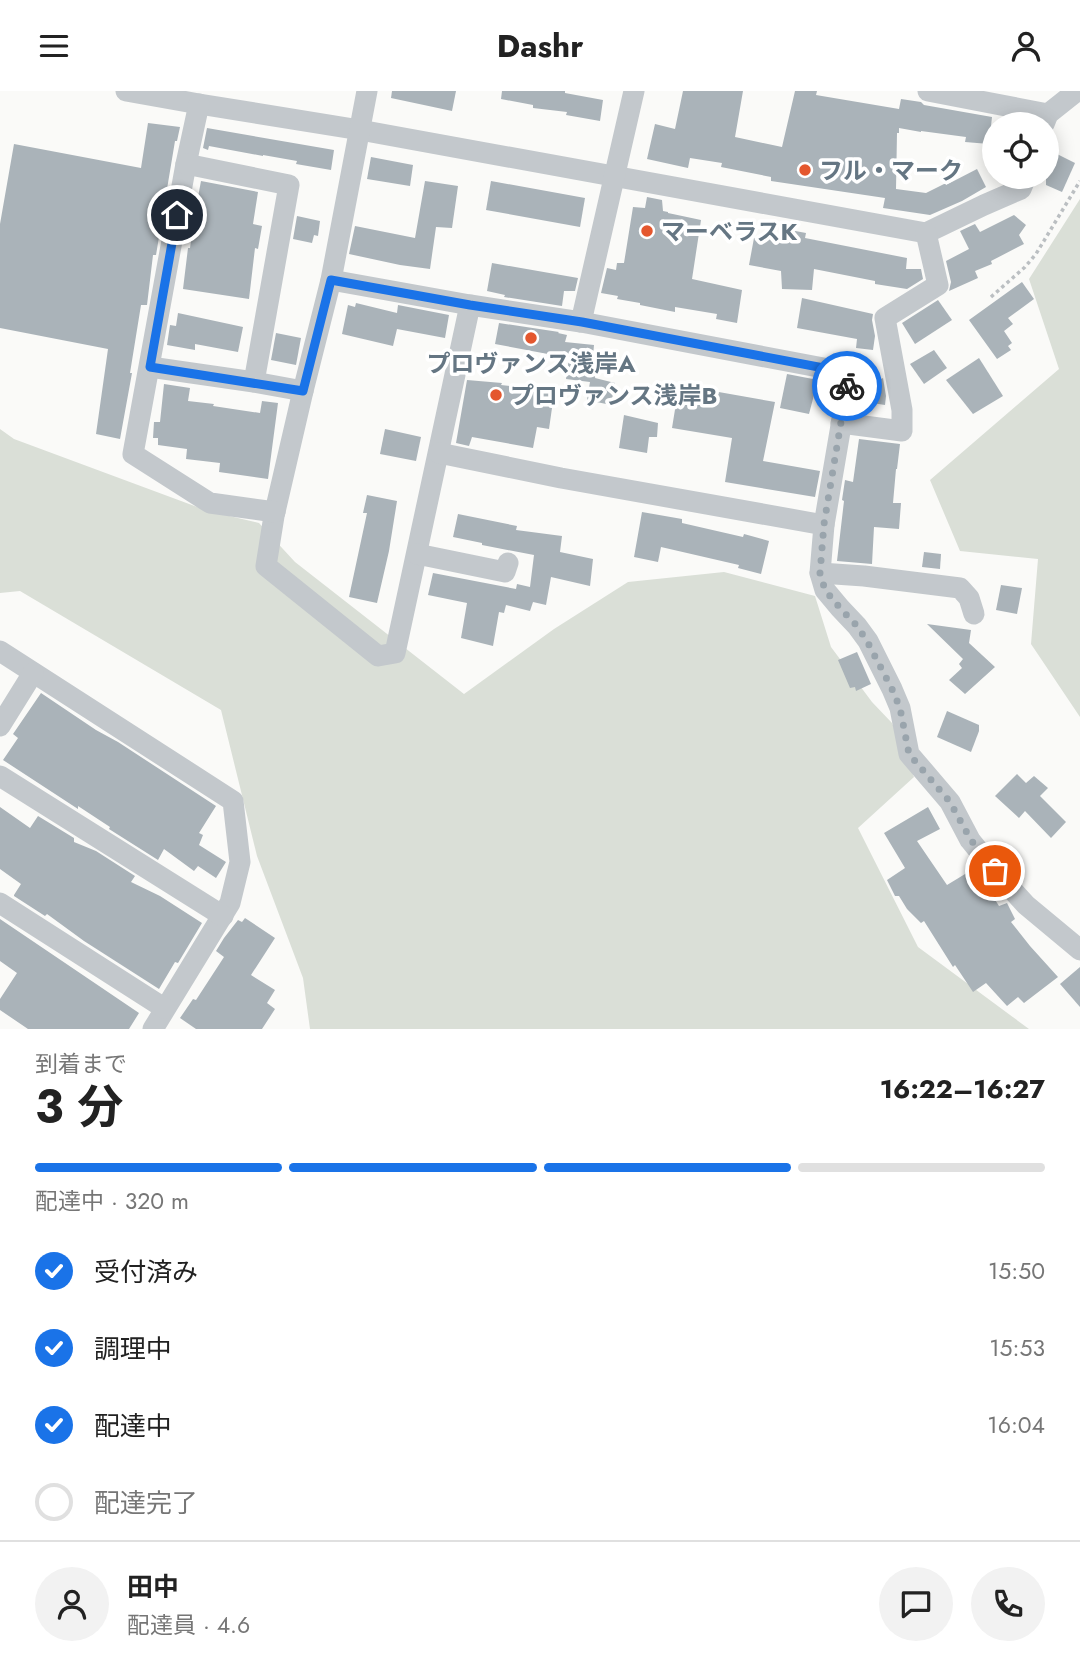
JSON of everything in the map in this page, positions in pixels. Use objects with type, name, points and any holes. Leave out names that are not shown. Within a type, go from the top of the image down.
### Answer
[{"type":"street","points":[[126,91],[360,130],[926,233],[1021,189]]},
{"type":"street","points":[[367,91],[331,280],[275,512],[266,566],[378,656],[395,653],[470,305]]},
{"type":"street","points":[[582,322],[634,91]]},
{"type":"street","points":[[928,91],[1016,112]]},
{"type":"street","points":[[1054,112],[1077,91]]},
{"type":"street","points":[[199,104],[133,454],[210,503],[275,512]]},
{"type":"street","points":[[186,164],[289,185],[254,382]]},
{"type":"street","points":[[841,423],[902,431],[902,410],[885,318],[938,285],[926,233]]},
{"type":"street","points":[[331,280],[582,322],[850,373],[824,524],[820,573],[825,590],[857,626],[892,689],[900,708],[909,754],[950,802],[971,840],[995,871],[1026,905],[1080,950]]},
{"type":"street","points":[[150,367],[303,391]]},
{"type":"street","points":[[439,453],[561,478],[824,524]]},
{"type":"street","points":[[416,554],[505,572],[508,563]]},
{"type":"street","points":[[820,573],[960,588],[969,598],[974,614]]},
{"type":"street","points":[[0,651],[233,801],[240,862],[230,903],[159,1023],[0,903]]},
{"type":"street","points":[[0,726],[33,673]]},
{"type":"street","points":[[0,776],[223,916]]},
{"type":"path","points":[[991,297],[1036,254],[1080,181]]},
{"type":"shaded area","points":[[1080,199],[1080,717],[1031,644],[1038,559],[960,551],[930,480],[1059,369],[1029,279]]},
{"type":"shaded area","points":[[0,429],[14,439],[208,511],[259,523],[295,562],[464,694],[554,629],[628,582],[724,572],[815,596],[831,647],[872,702],[892,723],[914,777],[858,828],[918,947],[1029,1029],[310,1029],[303,978],[257,856],[221,710],[20,591],[0,593]]},
{"type":"building","points":[[392,91],[456,91],[452,111],[391,98]]},
{"type":"building","points":[[502,91],[565,91],[603,100],[600,121],[501,99]]},
{"type":"building","points":[[683,91],[743,91],[735,137],[782,147],[795,91],[817,91],[816,95],[899,109],[901,99],[921,102],[924,105],[982,115],[982,143],[965,142],[966,137],[899,128],[896,189],[926,193],[977,169],[982,179],[983,189],[930,215],[883,208],[885,198],[771,181],[771,177],[721,167],[722,163],[690,158],[688,168],[647,159],[655,124],[675,129]]},
{"type":"building","points":[[148,123],[180,127],[175,141],[156,255],[153,255],[147,305],[141,305],[120,439],[96,434],[108,349],[0,328],[0,224],[14,144],[141,168]]},
{"type":"building","points":[[207,128],[334,150],[331,170],[296,164],[297,161],[209,146],[208,150],[203,148]]},
{"type":"building","points":[[1059,155],[1075,163],[1062,192],[1055,189],[1059,189]]},
{"type":"building","points":[[371,157],[413,165],[410,186],[367,179]]},
{"type":"building","points":[[201,181],[258,192],[253,224],[262,226],[258,249],[255,248],[249,299],[183,289]]},
{"type":"building","points":[[425,181],[458,186],[452,228],[436,227],[430,269],[349,254],[355,226],[415,238]]},
{"type":"building","points":[[491,181],[585,198],[580,227],[486,210]]},
{"type":"building","points":[[647,197],[662,200],[663,211],[701,220],[692,279],[742,290],[737,323],[716,319],[717,314],[675,307],[675,312],[601,293],[607,268],[616,270],[617,263],[624,263],[633,207],[645,208]]},
{"type":"building","points":[[1014,215],[1026,225],[1019,235],[1024,244],[975,271],[978,278],[949,291],[951,282],[946,261],[969,249],[960,231],[975,224],[980,232]]},
{"type":"building","points":[[297,216],[320,221],[318,236],[314,235],[312,243],[293,239]]},
{"type":"building","points":[[790,230],[806,233],[805,238],[907,258],[906,269],[921,269],[923,279],[907,289],[814,269],[812,290],[782,289],[781,271],[749,265],[754,238],[764,240],[765,236],[788,242]]},
{"type":"building","points":[[492,263],[578,278],[575,291],[564,291],[562,306],[504,297],[505,295],[487,291]]},
{"type":"building","points":[[1022,282],[1034,299],[1008,318],[1013,324],[1004,331],[1012,343],[1008,346],[1011,350],[997,359],[969,320]]},
{"type":"building","points":[[802,298],[873,314],[873,350],[856,348],[857,339],[797,328]]},
{"type":"building","points":[[938,300],[952,320],[915,344],[902,323]]},
{"type":"building","points":[[356,303],[397,313],[398,305],[449,315],[445,338],[397,329],[393,346],[342,334],[348,305],[355,307]]},
{"type":"building","points":[[178,313],[243,327],[238,352],[195,344],[195,350],[167,345],[170,325],[176,326]]},
{"type":"building","points":[[499,323],[559,332],[567,335],[565,342],[594,345],[593,356],[599,357],[595,378],[615,383],[611,405],[587,400],[590,382],[566,379],[569,358],[495,344]]},
{"type":"building","points":[[276,333],[301,338],[296,365],[271,360]]},
{"type":"building","points":[[934,350],[947,368],[924,384],[910,364]]},
{"type":"building","points":[[979,358],[1003,396],[973,414],[946,380]]},
{"type":"building","points":[[787,374],[818,380],[809,414],[780,408]]},
{"type":"building","points":[[883,378],[885,405],[859,401],[860,390]]},
{"type":"building","points":[[467,380],[502,383],[501,385],[554,394],[549,429],[537,427],[533,448],[472,437],[469,446],[456,443]]},
{"type":"building","points":[[164,384],[190,388],[188,401],[214,404],[213,406],[260,413],[262,401],[278,403],[268,479],[219,472],[220,463],[186,459],[187,449],[158,445],[158,438],[153,438],[154,422],[160,422]]},
{"type":"building","points":[[679,385],[775,402],[763,461],[820,471],[815,497],[725,482],[732,438],[672,428]]},
{"type":"building","points":[[624,415],[658,423],[657,437],[649,437],[647,453],[619,448]]},
{"type":"building","points":[[385,429],[421,437],[416,461],[380,454]]},
{"type":"building","points":[[859,439],[900,444],[893,503],[901,503],[899,529],[874,527],[872,564],[837,561],[845,480],[853,482]]},
{"type":"building","points":[[367,495],[397,501],[377,603],[349,597],[367,513],[363,513]]},
{"type":"building","points":[[642,512],[769,541],[761,574],[738,568],[739,565],[661,547],[658,562],[634,557]]},
{"type":"building","points":[[458,514],[517,526],[516,530],[562,536],[560,552],[593,559],[590,586],[551,577],[546,605],[533,602],[530,611],[506,605],[504,613],[499,612],[493,646],[461,638],[467,603],[428,595],[433,573],[516,589],[517,584],[530,587],[534,555],[453,537]]},
{"type":"building","points":[[924,552],[941,554],[940,569],[922,567]]},
{"type":"building","points":[[1001,585],[1022,588],[1017,614],[996,610]]},
{"type":"building","points":[[927,624],[971,630],[969,643],[995,667],[965,694],[949,680],[962,668],[959,664],[963,659]]},
{"type":"building","points":[[857,652],[871,684],[856,691],[855,687],[850,688],[838,660]]},
{"type":"building","points":[[41,693],[216,806],[199,833],[203,835],[199,845],[226,862],[216,878],[198,866],[194,871],[164,849],[158,860],[3,760],[18,738],[13,734]]},
{"type":"building","points":[[947,711],[979,725],[971,752],[937,737]]},
{"type":"building","points":[[1017,774],[1026,783],[1034,776],[1048,788],[1040,796],[1066,822],[1051,838],[1025,811],[1019,818],[995,796]]},
{"type":"building","points":[[0,807],[30,828],[38,816],[74,838],[74,842],[96,851],[135,876],[131,882],[160,896],[202,923],[159,989],[47,914],[45,916],[14,896],[21,884],[0,869]]},
{"type":"building","points":[[928,807],[940,829],[917,841],[947,885],[975,868],[999,906],[1007,903],[1015,919],[1011,922],[1058,977],[1024,1003],[1018,997],[1007,1006],[986,983],[973,992],[955,965],[953,967],[924,921],[921,923],[899,896],[895,896],[887,880],[905,868],[884,833]]},
{"type":"building","points":[[245,918],[275,938],[251,975],[275,990],[267,1003],[275,1009],[262,1029],[196,1029],[180,1018],[193,999],[196,1000],[224,957],[216,951],[224,938],[238,920],[242,922]]},
{"type":"building","points":[[0,919],[139,1013],[129,1029],[28,1029],[0,1010],[0,999],[17,973],[0,961]]},
{"type":"building","points":[[1080,967],[1080,1007],[1060,984]]},
{"type":"way so far","points":[[847,386],[824,524],[820,573],[825,590],[857,626],[892,689],[900,708],[909,754],[950,802],[971,840],[995,871]]},
{"type":"place","name":"フル・マーク","points":[[805,170]]},
{"type":"place","name":"マーベラスK","points":[[647,231]]},
{"type":"place","name":"プロヴァンス浅岸A","points":[[531,338]]},
{"type":"place","name":"プロヴァンス浅岸B","points":[[496,395]]},
{"type":"route","points":[[177,215],[150,367],[303,391],[331,280],[582,322],[850,373],[847,386]]}]
